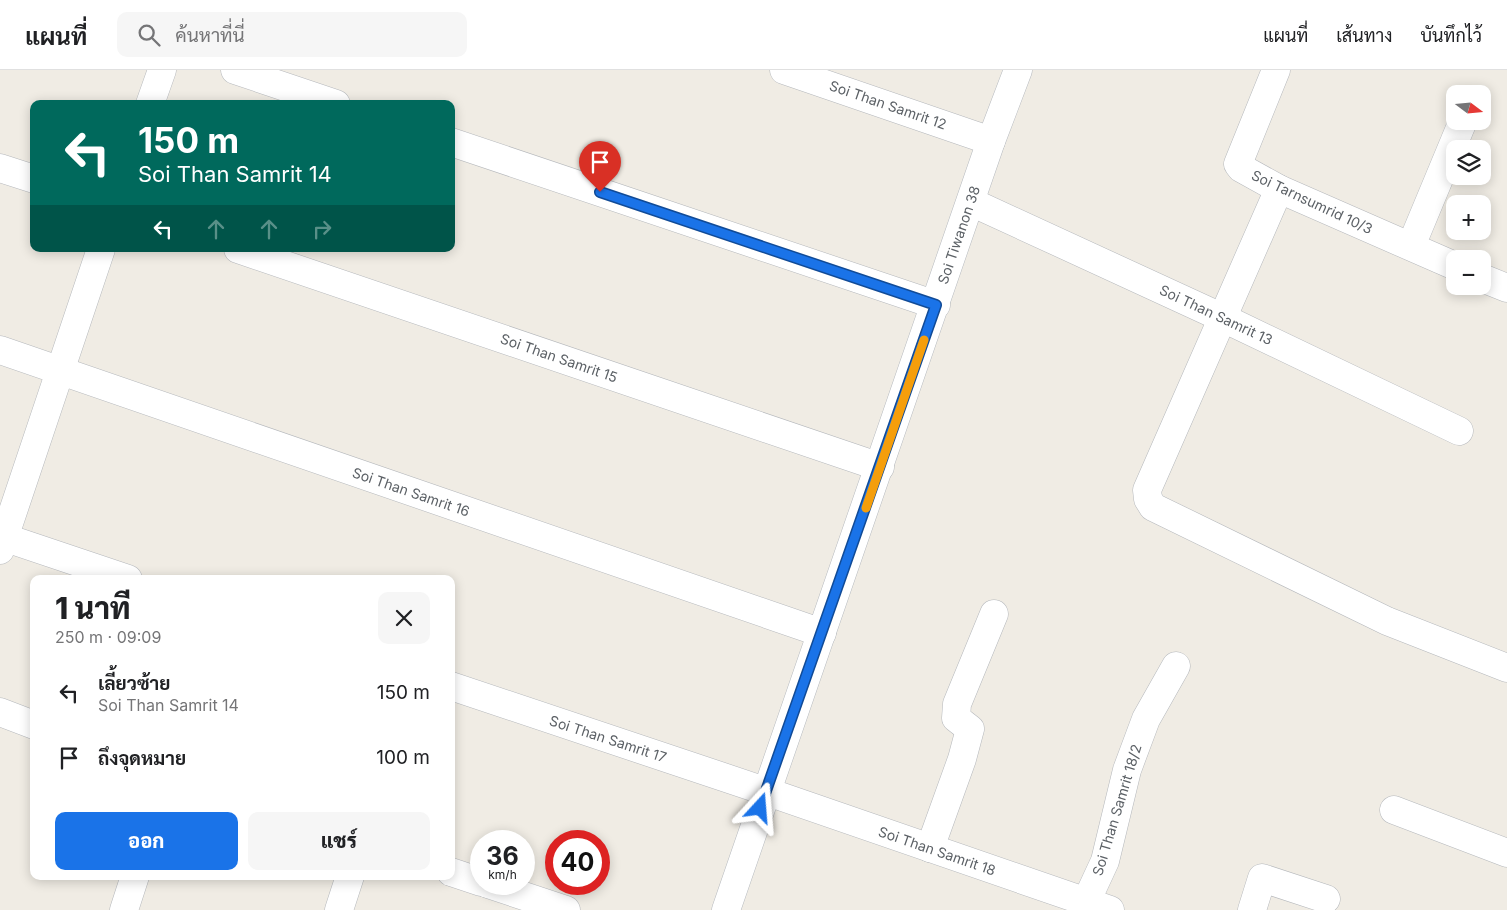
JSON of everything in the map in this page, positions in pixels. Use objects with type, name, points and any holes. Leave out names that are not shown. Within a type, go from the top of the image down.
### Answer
[{"type":"street","points":[[151,100],[162,70]]},
{"type":"street","points":[[235,70],[324,100]]},
{"type":"street","name":"Soi Than Samrit 12","points":[[784,70],[991,141]]},
{"type":"street","name":"Soi Tiwanon 38","points":[[726,910],[765,791],[880,467],[991,141],[1018,70]]},
{"type":"street","name":"Soi Tarnsumrid 10/3","points":[[1276,70],[1238,164],[1245,171],[1279,189],[1446,262]]},
{"type":"street","points":[[1411,246],[1459,130]]},
{"type":"street","points":[[455,143],[936,305]]},
{"type":"street","points":[[0,168],[30,178]]},
{"type":"street","points":[[1279,189],[1147,490],[1148,499],[1153,507],[1387,620],[1507,668]]},
{"type":"street","name":"Soi Than Samrit 13","points":[[971,202],[1223,318],[1459,431]]},
{"type":"street","points":[[100,252],[1,541],[115,575]]},
{"type":"street","name":"Soi Than Samrit 15","points":[[247,252],[880,467]]},
{"type":"street","points":[[1491,282],[1507,288]]},
{"type":"street","name":"Soi Than Samrit 16","points":[[0,350],[822,633]]},
{"type":"street","points":[[930,848],[962,759],[970,729],[956,718],[957,704],[994,614]]},
{"type":"street","name":"Soi Than Samrit 18/2","points":[[1098,906],[1105,861],[1127,770],[1146,718],[1176,666]]},
{"type":"street","name":"Soi Than Samrit 17","points":[[455,687],[765,791]]},
{"type":"street","points":[[0,712],[30,723]]},
{"type":"street","name":"Soi Than Samrit 18","points":[[765,791],[1098,906]]},
{"type":"street","points":[[1394,810],[1507,853]]},
{"type":"street","points":[[455,873],[470,878]]},
{"type":"street","points":[[1252,910],[1262,878],[1326,899]]},
{"type":"street","points":[[124,910],[130,880]]},
{"type":"street","points":[[339,910],[349,880]]},
{"type":"street","points":[[517,895],[551,908]]},
{"type":"slow traffic","points":[[866,508],[924,340]]},
{"type":"route","points":[[600,192],[936,305],[760,808]]}]
